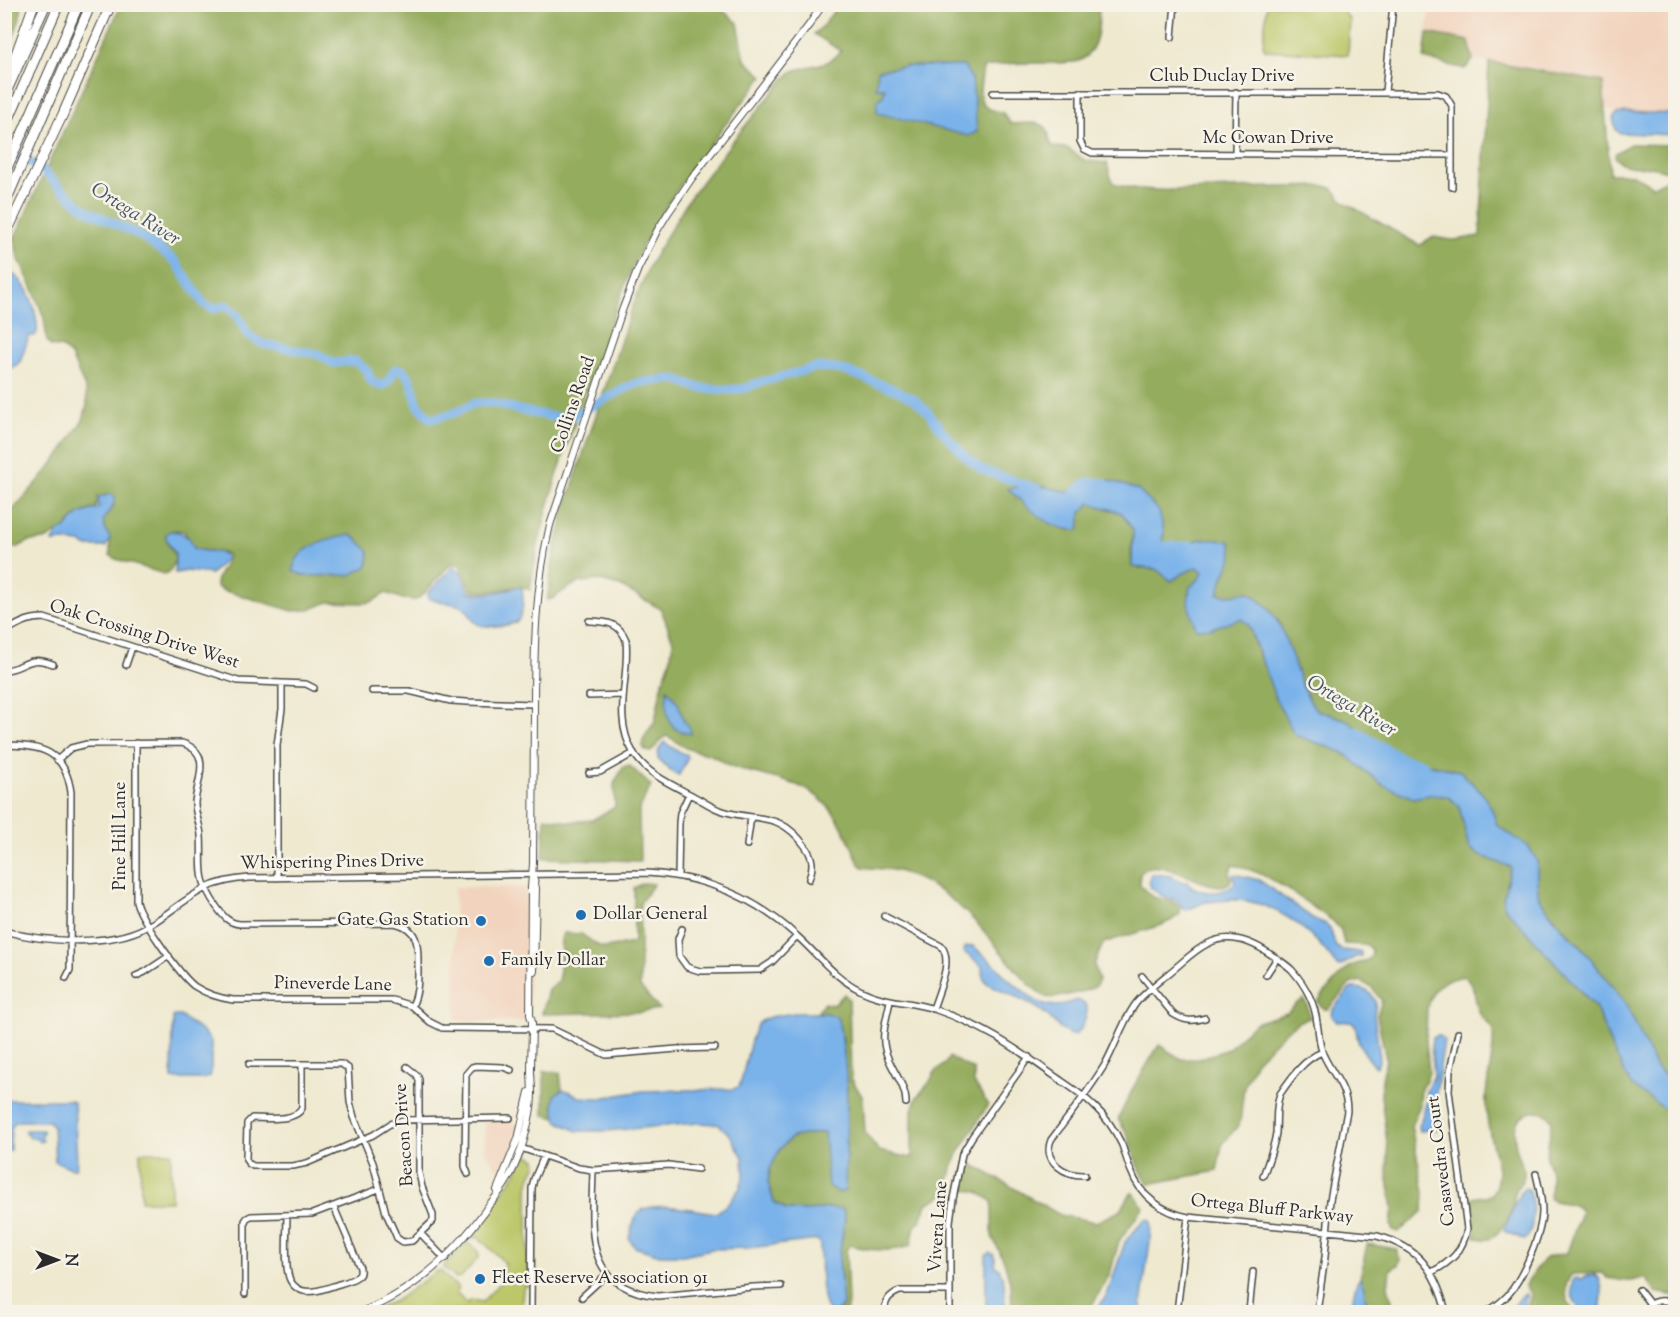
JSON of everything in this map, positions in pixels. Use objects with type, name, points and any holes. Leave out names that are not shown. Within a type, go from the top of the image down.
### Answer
[{"type":"highway","points":[[4,86],[34,4]]},
{"type":"highway","points":[[4,97],[46,4]]},
{"type":"highway","points":[[4,130],[59,4]]},
{"type":"highway","points":[[6,172],[79,4]]},
{"type":"highway","points":[[4,206],[92,4]]},
{"type":"highway","points":[[5,237],[63,114],[111,4]]},
{"type":"street","name":"Collins Road","points":[[361,1312],[414,1284],[467,1236],[490,1204],[518,1147],[531,1074],[534,640],[542,556],[557,499],[631,287],[657,231],[692,178],[823,4]]},
{"type":"street","points":[[1172,38],[1175,4]]},
{"type":"street","points":[[1385,92],[1393,4]]},
{"type":"street","name":"Mc Cowan Drive","points":[[1080,92],[1080,141],[1084,149],[1095,153],[1452,155]]},
{"type":"street","points":[[1235,154],[1236,92]]},
{"type":"street","name":"Club Duclay Drive","points":[[993,93],[1438,93],[1449,99],[1452,106],[1452,155]]},
{"type":"street","points":[[1452,155],[1452,187]]},
{"type":"street","name":"Oak Crossing Drive West","points":[[4,632],[23,621],[44,618],[238,681],[306,684],[314,688]]},
{"type":"street","points":[[589,621],[614,624],[624,634],[627,646],[622,720],[633,753],[642,764],[658,777],[718,809],[781,823],[797,835],[808,851],[813,861],[809,879]]},
{"type":"street","points":[[126,664],[132,647]]},
{"type":"street","points":[[4,670],[16,669],[40,660],[53,664]]},
{"type":"street","points":[[277,878],[277,745],[282,709],[282,683]]},
{"type":"street","points":[[372,691],[410,691],[459,702],[534,704]]},
{"type":"street","points":[[589,696],[623,695]]},
{"type":"street","points":[[57,760],[71,748],[80,745],[136,743],[188,745],[198,755],[202,769],[195,805],[200,829],[201,874],[205,888],[223,917],[234,924],[394,923],[402,925],[414,936],[418,949],[418,985],[412,1006]]},
{"type":"street","name":"Pine Hill Lane","points":[[136,743],[136,901],[137,908],[148,926]]},
{"type":"street","points":[[4,745],[36,746],[46,750],[57,760],[67,775],[71,792],[70,970],[66,978]]},
{"type":"street","points":[[589,773],[600,772],[633,753]]},
{"type":"street","points":[[678,876],[679,824],[689,794]]},
{"type":"street","points":[[747,845],[751,817]]},
{"type":"street","points":[[4,833],[4,913]]},
{"type":"street","name":"Ortega Bluff Parkway","points":[[533,875],[647,873],[678,876],[745,898],[772,915],[798,936],[848,984],[870,995],[933,1009],[978,1026],[1029,1057],[1083,1097],[1104,1116],[1113,1128],[1136,1183],[1155,1204],[1188,1217],[1389,1239],[1420,1258],[1432,1272],[1446,1312]]},
{"type":"street","name":"Whispering Pines Drive","points":[[4,932],[50,940],[114,938],[134,933],[148,926],[205,888],[228,880],[533,875]]},
{"type":"street","points":[[884,916],[945,950],[946,963],[933,1009]]},
{"type":"street","name":"Pineverde Lane","points":[[148,926],[193,985],[213,996],[222,998],[234,1000],[392,1000],[412,1006],[430,1022],[442,1028],[532,1026],[556,1031],[606,1055],[715,1048]]},
{"type":"street","points":[[682,929],[678,939],[679,957],[687,967],[700,971],[760,970],[772,962],[798,936]]},
{"type":"street","points":[[1085,1175],[1076,1175],[1055,1165],[1048,1154],[1048,1147],[1104,1066],[1137,1002],[1199,948],[1222,939],[1253,943],[1288,966],[1310,997],[1317,1020],[1322,1052],[1342,1086],[1347,1103],[1330,1200],[1317,1312]]},
{"type":"street","points":[[136,976],[169,956]]},
{"type":"street","points":[[1266,975],[1277,958]]},
{"type":"street","points":[[1142,976],[1173,1014],[1179,1018],[1196,1021],[1205,1018]]},
{"type":"street","points":[[890,1001],[884,1031],[885,1049],[906,1094],[906,1103]]},
{"type":"street","name":"Casavedra Court","points":[[1432,1272],[1456,1255],[1462,1246],[1467,1229],[1449,1091],[1450,1071],[1458,1033]]},
{"type":"street","points":[[1263,1176],[1274,1144],[1277,1100],[1304,1064],[1314,1055],[1322,1052]]},
{"type":"street","name":"Vivera Lane","points":[[950,1312],[950,1222],[962,1154],[1029,1057]]},
{"type":"street","points":[[249,1064],[341,1064],[348,1068],[350,1102],[354,1116],[373,1163],[386,1213],[398,1238],[408,1243],[421,1234],[444,1259]]},
{"type":"street","points":[[302,1064],[298,1115],[287,1118],[252,1118],[246,1126],[246,1159],[253,1166],[302,1164],[363,1139],[396,1122],[510,1118]]},
{"type":"street","points":[[468,1174],[465,1166],[465,1078],[468,1070],[476,1066],[494,1066],[511,1070]]},
{"type":"street","name":"Beacon Drive","points":[[407,1067],[417,1075],[419,1080],[420,1181],[433,1215],[433,1221],[421,1234]]},
{"type":"street","points":[[518,1147],[579,1168],[593,1170],[669,1165],[698,1169]]},
{"type":"street","points":[[531,1312],[532,1188],[544,1156]]},
{"type":"street","points":[[593,1170],[592,1235],[594,1247],[607,1274],[620,1284],[644,1295],[658,1296],[753,1287],[781,1287]]},
{"type":"street","points":[[1486,1312],[1509,1294],[1537,1241],[1542,1209],[1536,1174]]},
{"type":"street","points":[[245,1294],[245,1221],[247,1218],[312,1214],[379,1189]]},
{"type":"street","points":[[287,1215],[289,1278],[301,1291],[314,1292],[343,1283],[358,1276],[360,1272],[334,1207]]},
{"type":"street","points":[[1177,1312],[1188,1217]]},
{"type":"street","points":[[1249,1312],[1253,1272]]},
{"type":"street","points":[[582,1297],[607,1274]]},
{"type":"street","points":[[1639,1290],[1650,1304]]},
{"type":"street","points":[[885,1312],[888,1297],[892,1291],[950,1291]]},
{"type":"street","points":[[1643,1312],[1650,1304],[1661,1300],[1676,1303]]},
{"type":"shaded area","points":[[1430,5],[1675,5],[1675,114],[1625,112],[1617,114],[1605,107],[1603,82],[1473,60],[1469,41],[1427,33]]},
{"type":"shaded area","points":[[454,887],[528,887],[529,1021],[456,1021]]},
{"type":"shaded area","points":[[485,1121],[510,1122],[519,1125],[511,1152],[501,1174],[485,1152]]},
{"type":"green space","points":[[5,4],[22,5],[19,21],[5,58]]},
{"type":"green space","points":[[715,4],[738,23],[745,60],[763,76],[672,197],[646,240],[631,271],[575,421],[557,477],[541,533],[530,590],[517,587],[485,592],[470,589],[460,565],[453,563],[416,600],[403,599],[386,593],[371,602],[329,602],[307,610],[293,611],[222,590],[216,586],[217,578],[228,555],[194,548],[184,531],[177,530],[166,534],[175,555],[169,572],[164,574],[116,559],[110,555],[110,538],[103,520],[113,507],[115,497],[98,499],[95,508],[79,514],[64,529],[45,540],[30,541],[16,548],[5,546],[5,519],[58,457],[83,420],[87,405],[86,390],[71,356],[63,348],[51,346],[47,341],[44,318],[18,257],[14,239],[121,5]]},
{"type":"green space","points":[[838,5],[1098,5],[1097,36],[1087,56],[1074,62],[1007,64],[983,68],[980,93],[982,103],[991,110],[1003,113],[1011,124],[1040,124],[1047,130],[1053,147],[1067,148],[1086,161],[1107,163],[1112,182],[1122,186],[1136,189],[1170,190],[1326,186],[1332,188],[1344,202],[1421,245],[1433,237],[1454,240],[1480,236],[1489,62],[1603,82],[1610,174],[1632,174],[1653,186],[1669,179],[1675,179],[1675,1081],[1656,1068],[1626,1004],[1585,951],[1539,898],[1537,861],[1529,847],[1497,825],[1492,809],[1482,793],[1460,771],[1394,757],[1379,748],[1347,720],[1316,710],[1303,689],[1279,622],[1249,592],[1218,594],[1224,575],[1161,547],[1164,532],[1093,482],[1068,492],[1032,484],[1081,513],[1090,503],[1122,513],[1133,530],[1132,567],[1156,569],[1171,581],[1197,567],[1203,572],[1190,587],[1211,628],[1241,619],[1248,624],[1259,656],[1310,741],[1342,752],[1383,785],[1413,798],[1430,795],[1447,796],[1459,806],[1469,847],[1479,855],[1512,867],[1506,884],[1505,908],[1596,1008],[1612,1048],[1669,1112],[1675,1112],[1675,1296],[1656,1292],[1646,1278],[1626,1281],[1607,1278],[1603,1273],[1572,1274],[1566,1293],[1574,1312],[1526,1312],[1531,1293],[1525,1285],[1543,1260],[1567,1253],[1581,1212],[1576,1206],[1550,1199],[1551,1173],[1546,1158],[1552,1121],[1544,1113],[1528,1113],[1516,1125],[1516,1144],[1524,1176],[1515,1192],[1513,1206],[1507,1220],[1493,1237],[1485,1239],[1475,1237],[1471,1198],[1491,1195],[1498,1173],[1486,1106],[1493,1032],[1491,1026],[1480,1014],[1473,989],[1464,976],[1447,980],[1437,987],[1427,1009],[1426,1040],[1429,1072],[1421,1088],[1420,1105],[1411,1126],[1424,1192],[1423,1211],[1399,1232],[1393,1230],[1391,1226],[1393,1208],[1387,1173],[1388,1152],[1381,1096],[1386,1059],[1377,1015],[1382,1001],[1372,988],[1361,981],[1350,984],[1328,1009],[1324,1009],[1318,1002],[1348,968],[1369,959],[1372,950],[1367,945],[1344,944],[1341,930],[1333,921],[1273,880],[1233,865],[1230,871],[1231,881],[1226,885],[1217,886],[1170,869],[1148,868],[1140,873],[1140,884],[1151,896],[1174,902],[1180,908],[1180,914],[1162,925],[1106,942],[1094,965],[1099,980],[1095,987],[1050,998],[1033,988],[968,914],[943,893],[929,884],[898,871],[862,867],[834,814],[826,804],[805,788],[734,767],[710,755],[686,748],[667,736],[650,752],[645,750],[642,745],[655,721],[673,641],[661,609],[620,586],[597,580],[578,583],[547,600],[554,554],[565,508],[631,310],[650,264],[688,200],[785,78],[793,71],[828,62],[841,51],[814,34],[823,26]],"holes":[[[972,80],[877,101],[883,96],[885,88],[876,88]]]},
{"type":"green space","points":[[1267,5],[1338,5],[1350,20],[1348,55],[1266,50],[1263,46]]},
{"type":"green space","points":[[1427,33],[1469,41],[1473,60],[1465,69],[1424,59]]},
{"type":"green space","points":[[1630,144],[1675,145],[1675,171],[1634,167],[1619,161],[1615,157],[1616,153]]},
{"type":"green space","points":[[629,765],[651,786],[639,810],[640,861],[543,858],[545,817],[569,822],[592,820],[615,807],[614,784],[623,767]]},
{"type":"green space","points":[[643,883],[654,884],[640,903],[640,987],[659,1009],[640,1012],[542,1014],[548,990],[558,981],[563,933],[581,934],[605,948],[634,943],[634,888]]},
{"type":"green space","points":[[844,994],[849,999],[851,1078],[863,1098],[865,1133],[879,1151],[912,1158],[912,1110],[917,1097],[949,1057],[974,1070],[974,1083],[988,1105],[958,1154],[952,1168],[947,1193],[927,1204],[921,1221],[915,1226],[911,1245],[904,1248],[881,1250],[850,1245],[846,1250],[848,1304],[846,1312],[835,1312],[843,1305],[839,1257],[845,1218],[828,1208],[809,1211],[786,1210],[774,1202],[768,1183],[770,1169],[780,1149],[792,1137],[825,1132],[828,1186],[845,1190],[846,1094],[843,1037],[826,1013],[817,1013],[824,1003],[834,1005]]},
{"type":"green space","points":[[1304,999],[1310,1018],[1300,1021],[1287,1030],[1256,1061],[1244,1087],[1240,1123],[1222,1145],[1217,1171],[1148,1184],[1137,1164],[1128,1136],[1118,1119],[1134,1086],[1159,1045],[1181,1059],[1199,1059],[1228,1049],[1255,1023],[1287,1013]]},
{"type":"green space","points":[[544,1071],[560,1073],[562,1090],[555,1095],[556,1118],[544,1115]]},
{"type":"green space","points":[[140,1152],[171,1152],[171,1201],[141,1201]]},
{"type":"green space","points":[[529,1155],[536,1159],[537,1164],[528,1188],[528,1286],[523,1289],[521,1312],[370,1312],[395,1301],[437,1271],[440,1271],[458,1288],[456,1293],[467,1304],[471,1300],[482,1302],[503,1280],[503,1267],[506,1264],[478,1237],[474,1239],[474,1235],[516,1173],[523,1158]]},
{"type":"green space","points":[[967,1161],[1060,1215],[1096,1222],[1120,1211],[1132,1192],[1144,1207],[1119,1241],[1110,1274],[1088,1312],[1012,1312],[1011,1286],[1004,1261],[992,1236],[992,1201],[978,1192],[962,1188],[961,1185]]},
{"type":"green space","points":[[465,1244],[475,1248],[479,1257],[461,1277],[456,1278],[444,1266]]},
{"type":"green space","points":[[1367,1244],[1396,1249],[1400,1259],[1398,1265],[1390,1270],[1388,1287],[1395,1312],[1368,1312],[1360,1278]]},
{"type":"water","points":[[907,66],[964,66],[972,80],[977,132],[968,136],[877,113],[877,101],[883,96],[885,88],[876,88],[878,70]]},
{"type":"water","points":[[1625,112],[1675,114],[1675,135],[1620,133],[1616,130],[1613,118]]},
{"type":"water","points":[[6,272],[20,280],[26,288],[34,307],[37,333],[29,336],[20,362],[7,372],[5,378],[4,276]]},
{"type":"water","points":[[1109,480],[1138,490],[1159,511],[1164,532],[1161,547],[1171,550],[1201,539],[1230,541],[1233,556],[1218,594],[1249,592],[1270,611],[1278,622],[1303,688],[1316,710],[1347,720],[1379,748],[1394,757],[1460,771],[1482,793],[1492,809],[1497,825],[1529,847],[1537,861],[1539,898],[1561,927],[1585,951],[1626,1004],[1656,1068],[1675,1081],[1675,1112],[1669,1112],[1631,1085],[1612,1048],[1596,1008],[1505,908],[1503,899],[1511,867],[1479,855],[1469,847],[1459,806],[1447,796],[1430,795],[1413,798],[1383,785],[1342,752],[1295,735],[1277,702],[1248,624],[1241,619],[1211,628],[1196,629],[1188,604],[1190,587],[1203,572],[1197,567],[1171,581],[1156,569],[1132,567],[1133,530],[1122,513],[1090,503],[1081,513],[1079,530],[1068,530],[1040,517],[1008,489],[1032,484],[1068,492],[1093,482]]},
{"type":"water","points":[[111,494],[115,497],[114,504],[103,520],[110,538],[105,547],[88,547],[80,543],[64,541],[53,542],[59,531],[65,529],[79,514],[99,508],[98,497]]},
{"type":"water","points":[[170,531],[180,532],[190,539],[194,548],[221,553],[226,558],[211,574],[187,571],[175,573],[175,554],[166,538],[166,534]]},
{"type":"water","points":[[350,535],[369,551],[368,566],[351,575],[305,576],[293,571],[299,556],[311,547],[327,540]]},
{"type":"water","points":[[454,566],[461,572],[468,591],[472,593],[493,593],[521,587],[523,604],[518,621],[497,626],[480,625],[463,607],[428,598],[428,593]]},
{"type":"water","points":[[667,689],[678,703],[691,734],[672,726],[668,716]]},
{"type":"water","points":[[664,742],[687,755],[688,758],[679,775],[658,759],[659,750]]},
{"type":"water","points":[[1151,874],[1171,876],[1197,889],[1212,892],[1231,887],[1235,882],[1234,874],[1259,880],[1314,919],[1326,924],[1330,928],[1336,947],[1361,952],[1361,956],[1339,967],[1314,938],[1300,926],[1269,908],[1252,902],[1234,900],[1209,902],[1185,910],[1176,900],[1162,896],[1151,888],[1149,880]]},
{"type":"water","points":[[973,946],[1036,1001],[1058,1006],[1078,1000],[1084,1004],[1087,1013],[1078,1033],[1068,1034],[1034,1006],[987,983],[983,977],[982,966],[964,952],[965,947]]},
{"type":"water","points":[[1353,988],[1367,991],[1376,1002],[1374,1015],[1380,1058],[1377,1067],[1362,1048],[1354,1024],[1337,1022],[1332,1016],[1333,1009]]},
{"type":"water","points":[[795,1013],[826,1013],[837,1016],[845,1058],[847,1124],[845,1190],[839,1193],[828,1186],[824,1132],[792,1137],[780,1149],[770,1169],[768,1183],[774,1202],[786,1210],[843,1209],[845,1218],[839,1257],[843,1305],[835,1312],[829,1312],[824,1300],[818,1240],[748,1248],[712,1249],[683,1255],[660,1255],[635,1247],[629,1239],[635,1218],[645,1209],[665,1207],[716,1213],[730,1202],[740,1188],[744,1175],[743,1157],[730,1135],[718,1124],[698,1123],[606,1131],[577,1131],[557,1121],[554,1107],[555,1095],[562,1090],[579,1097],[600,1098],[643,1091],[739,1087],[753,1035],[759,1023],[771,1017]]},
{"type":"water","points":[[180,1016],[203,1032],[211,1041],[210,1077],[172,1079],[173,1017]]},
{"type":"water","points":[[1436,1036],[1444,1040],[1436,1093],[1442,1126],[1440,1129],[1420,1131],[1419,1126],[1427,1101],[1426,1091],[1434,1076],[1431,1045],[1432,1039]]},
{"type":"water","points":[[70,1100],[74,1102],[76,1168],[55,1161],[53,1127],[49,1121],[15,1122],[11,1129],[10,1151],[5,1152],[5,1101]]},
{"type":"water","points":[[25,1130],[43,1130],[41,1136],[43,1141],[39,1142],[36,1137],[30,1138],[25,1134]]},
{"type":"water","points":[[1525,1188],[1530,1190],[1533,1217],[1531,1229],[1525,1240],[1504,1229],[1519,1195]]},
{"type":"water","points":[[1147,1219],[1151,1221],[1150,1241],[1140,1312],[1095,1312],[1107,1295],[1125,1242]]},
{"type":"water","points":[[989,1253],[993,1254],[995,1265],[1004,1280],[1005,1312],[986,1312],[986,1256]]},
{"type":"water","points":[[1595,1275],[1599,1278],[1602,1289],[1601,1309],[1605,1312],[1581,1312],[1571,1292],[1574,1278],[1583,1279],[1586,1276]]},
{"type":"water","points":[[1360,1278],[1368,1312],[1351,1312],[1355,1290]]},
{"type":"water","points":[[1526,1294],[1527,1298],[1521,1312],[1506,1312],[1523,1295]]},
{"type":"waterway","name":"Ortega River","points":[[4,152],[39,166],[85,209],[141,236],[175,261],[204,304],[214,309],[226,305],[237,315],[248,335],[263,344],[318,354],[333,363],[356,361],[367,371],[371,381],[381,386],[388,382],[395,369],[403,370],[410,379],[418,405],[431,419],[454,413],[475,403],[493,403],[554,417],[573,416],[638,383],[676,379],[699,388],[729,390],[746,388],[817,367],[843,370],[914,399],[964,455],[982,470],[1038,489]]},
{"type":"waterway","name":"Ortega River","points":[[1072,495],[1087,482],[1105,483]]},
{"type":"waterway","name":"Ortega River","points":[[1154,540],[1160,546],[1194,546]]},
{"type":"waterway","name":"Ortega River","points":[[1356,731],[1401,758],[1424,764]]},
{"type":"place","name":"Dollar General","points":[[581,915]]},
{"type":"place","name":"Gate Gas Station","points":[[481,921]]},
{"type":"place","name":"Family Dollar","points":[[489,961]]},
{"type":"place","name":"Fleet Reserve Association 91","points":[[480,1279]]}]
